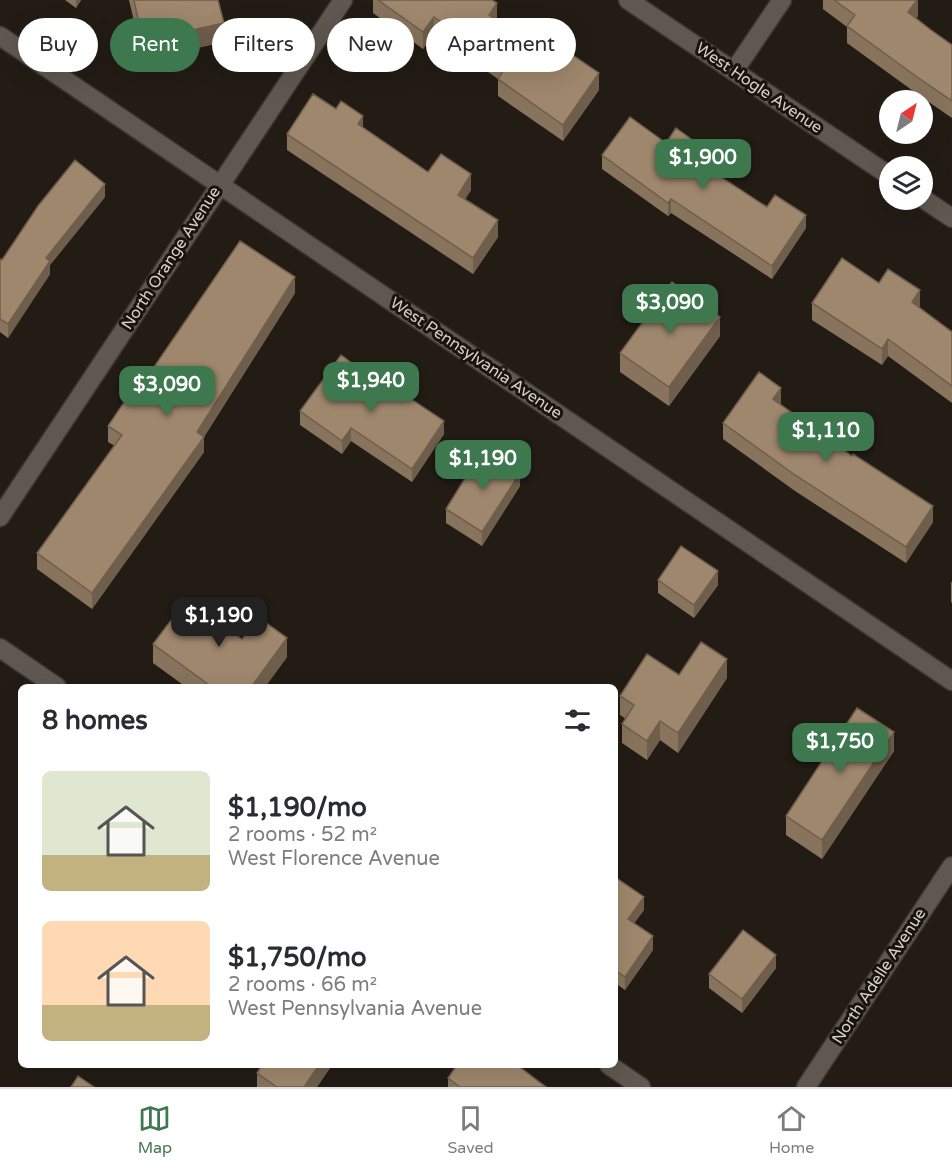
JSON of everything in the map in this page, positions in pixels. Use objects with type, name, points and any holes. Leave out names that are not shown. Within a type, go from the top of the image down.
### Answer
[{"type":"street","name":"North Orange Avenue","points":[[0,517],[343,0]]},
{"type":"street","name":"West Hogle Avenue","points":[[628,0],[879,169]]},
{"type":"street","points":[[734,71],[782,0]]},
{"type":"street","name":"West Pennsylvania Avenue","points":[[0,36],[952,681]]},
{"type":"street","points":[[933,205],[952,218]]},
{"type":"street","points":[[0,648],[53,684]]},
{"type":"street","name":"North Adelle Avenue","points":[[806,1087],[952,866]]},
{"type":"street","points":[[613,1068],[641,1087]]},
{"type":"building","points":[[134,0],[218,0],[223,18],[212,18],[212,26],[200,28],[200,18],[138,18]]},
{"type":"building","points":[[378,0],[492,0],[497,3],[489,15],[493,18],[426,18],[426,28],[423,32],[414,26],[414,18],[403,18]]},
{"type":"building","points":[[834,0],[917,0],[908,12],[952,45],[952,101],[847,26],[855,15]]},
{"type":"building","points":[[576,57],[599,73],[563,125],[498,79],[502,72],[576,72]]},
{"type":"building","points":[[313,94],[336,109],[341,101],[363,116],[358,124],[428,172],[441,154],[471,174],[458,195],[498,220],[473,258],[287,134]]},
{"type":"building","points":[[630,117],[666,143],[676,128],[706,150],[698,162],[767,207],[775,195],[806,215],[772,266],[671,199],[668,203],[602,155]]},
{"type":"building","points":[[75,160],[105,184],[46,258],[50,261],[8,324],[0,319],[0,259],[2,260],[38,206]]},
{"type":"building","points":[[240,241],[295,277],[197,432],[204,437],[92,593],[37,553],[122,435],[108,426],[133,389],[137,392]]},
{"type":"building","points":[[842,258],[879,283],[888,269],[920,290],[912,302],[952,332],[952,386],[888,339],[882,349],[812,303]]},
{"type":"building","points":[[672,282],[720,317],[669,387],[620,353]]},
{"type":"building","points":[[341,355],[402,400],[405,395],[444,421],[412,469],[351,428],[342,441],[300,411]]},
{"type":"building","points":[[759,372],[781,388],[773,399],[852,456],[853,454],[933,506],[906,547],[795,475],[723,423]]},
{"type":"building","points":[[483,449],[520,473],[482,532],[446,509]]},
{"type":"building","points":[[681,546],[718,571],[694,605],[658,580]]},
{"type":"building","points":[[187,599],[242,639],[258,617],[287,638],[253,684],[208,684],[153,644]]},
{"type":"building","points":[[701,642],[727,659],[678,733],[660,721],[647,741],[622,724],[634,705],[620,696],[647,654],[679,675]]},
{"type":"building","points":[[857,708],[894,732],[822,840],[786,816]]},
{"type":"building","points":[[618,879],[644,897],[628,919],[653,936],[625,977],[618,972]]},
{"type":"building","points":[[743,930],[776,955],[742,999],[709,974]]},
{"type":"building","points":[[260,1068],[317,1068],[304,1087],[277,1087],[257,1073]]},
{"type":"building","points":[[455,1068],[521,1068],[546,1087],[460,1087],[448,1078]]},
{"type":"building","points":[[78,1076],[94,1087],[71,1087]]}]
